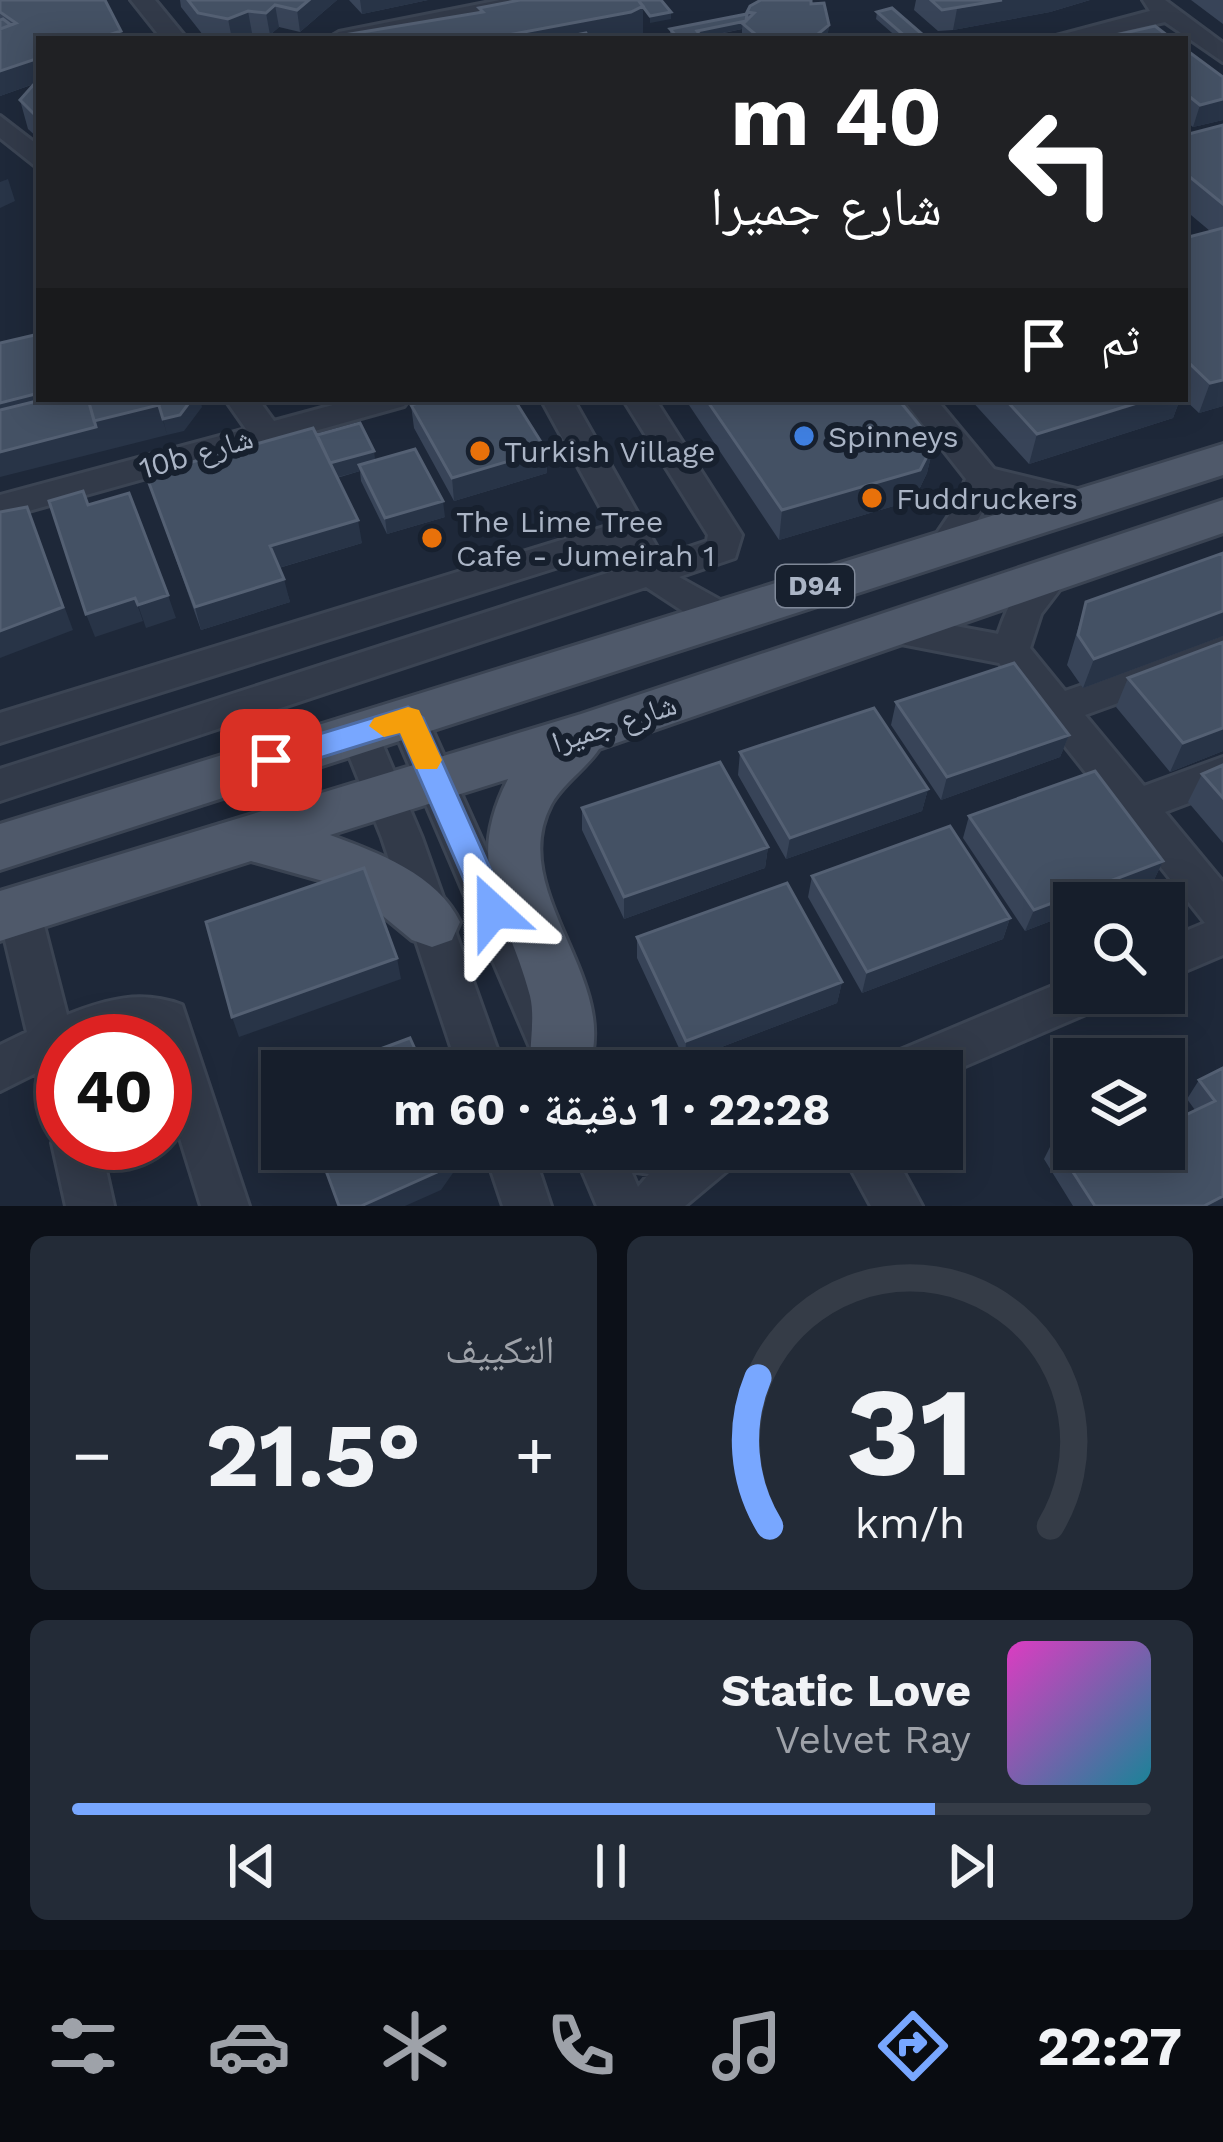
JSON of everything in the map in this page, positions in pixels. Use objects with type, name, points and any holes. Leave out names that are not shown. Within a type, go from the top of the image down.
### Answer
[{"type":"main road","name":"D94","points":[[0,847],[1223,459]]},
{"type":"main road","name":"شارع جميرا","points":[[10,913],[583,734],[1223,516]]},
{"type":"main road","points":[[562,1050],[562,1002],[514,868],[512,841],[528,792],[583,734]]},
{"type":"main road","points":[[250,838],[348,863],[407,898],[432,922]]},
{"type":"street","points":[[354,36],[535,0]]},
{"type":"street","points":[[154,4],[173,36]]},
{"type":"street","points":[[1068,36],[1160,7],[1223,56]]},
{"type":"street","points":[[0,124],[36,158]]},
{"type":"street","points":[[243,402],[266,434]]},
{"type":"street","name":"10b شارع","points":[[0,507],[382,402]]},
{"type":"street","points":[[559,402],[653,572],[669,589],[720,617]]},
{"type":"street","points":[[0,785],[717,553],[727,540],[641,402]]},
{"type":"street","points":[[922,402],[983,478],[1085,502]]},
{"type":"street","points":[[946,544],[970,512],[983,478]]},
{"type":"street","points":[[0,728],[629,532]]},
{"type":"street","points":[[1010,651],[1024,609],[1052,576]]},
{"type":"street","points":[[896,629],[1010,651],[1223,914]]},
{"type":"street","points":[[1058,709],[1223,650]]},
{"type":"street","points":[[383,726],[411,788],[553,1050]]},
{"type":"street","points":[[1136,806],[1223,772]]},
{"type":"street","points":[[411,788],[432,922],[475,1050]]},
{"type":"street","points":[[10,913],[43,1014]]},
{"type":"street","points":[[1185,951],[1223,935]]},
{"type":"street","points":[[952,1050],[1053,1007]]},
{"type":"street","points":[[0,1069],[36,1050]]},
{"type":"street","points":[[192,1102],[225,1206]]},
{"type":"street","points":[[82,1170],[90,1206]]},
{"type":"street","points":[[515,1170],[527,1206]]},
{"type":"street","points":[[607,1170],[622,1206]]},
{"type":"street","points":[[655,1206],[692,1170]]},
{"type":"street","points":[[872,1170],[885,1202]]},
{"type":"building","points":[[0,0],[105,0],[121,31],[105,36],[36,36],[36,59],[0,71],[0,29],[16,23],[0,12]]},
{"type":"building","points":[[188,0],[309,0],[297,10],[275,5],[266,13],[248,11],[228,19],[198,13]]},
{"type":"building","points":[[520,0],[638,0],[643,6],[503,36],[338,36],[483,12],[479,8]]},
{"type":"building","points":[[638,0],[661,0],[671,12],[650,16]]},
{"type":"building","points":[[761,0],[824,3],[829,25],[816,36],[757,36],[743,24],[754,13],[747,12]]},
{"type":"building","points":[[931,0],[1002,0],[942,10]]},
{"type":"building","points":[[892,8],[922,34],[905,36],[877,12]]},
{"type":"building","points":[[747,14],[746,21],[697,31],[701,36],[676,36],[670,29]]},
{"type":"building","points":[[1155,26],[1168,36],[1111,36]]},
{"type":"building","points":[[1188,51],[1223,77],[1223,99],[1200,105],[1188,95]]},
{"type":"building","points":[[36,83],[36,116],[20,100]]},
{"type":"building","points":[[1223,125],[1223,204],[1188,175],[1188,134]]},
{"type":"building","points":[[1223,228],[1223,380],[1210,383],[1188,362],[1188,237]]},
{"type":"building","points":[[36,335],[36,394],[0,403],[0,343]]},
{"type":"building","points":[[36,401],[89,402],[96,427],[0,452],[0,410]]},
{"type":"building","points":[[89,402],[159,405],[94,421]]},
{"type":"building","points":[[158,402],[190,402],[180,415],[163,419]]},
{"type":"building","name":"Turkish Village","points":[[516,402],[546,450],[452,478],[411,405]]},
{"type":"building","name":"Spinneys","points":[[708,402],[900,402],[934,443],[920,470],[782,510]]},
{"type":"building","points":[[1008,402],[1140,402],[1037,434]]},
{"type":"building","points":[[360,423],[374,451],[330,463],[317,435]]},
{"type":"building","points":[[313,428],[358,520],[270,546],[284,579],[195,607],[146,475]]},
{"type":"building","points":[[415,449],[443,501],[385,518],[359,465]]},
{"type":"building","points":[[83,491],[88,505],[129,493],[168,595],[138,605],[135,598],[86,614],[49,501]]},
{"type":"building","points":[[27,507],[63,607],[0,631],[0,512]]},
{"type":"building","points":[[1223,553],[1223,611],[1094,659],[1078,635],[1086,602]]},
{"type":"building","points":[[1223,642],[1223,728],[1183,743],[1128,678]]},
{"type":"building","points":[[1014,663],[1069,735],[947,777],[896,702]]},
{"type":"building","points":[[874,708],[928,789],[790,838],[740,752]]},
{"type":"building","points":[[720,762],[768,847],[624,897],[582,808]]},
{"type":"building","points":[[1223,765],[1223,798],[1202,774]]},
{"type":"building","points":[[1095,771],[1163,861],[1108,882],[1053,882],[1053,903],[1034,910],[969,816]]},
{"type":"building","points":[[950,826],[1010,918],[867,972],[812,876]]},
{"type":"building","points":[[364,868],[397,958],[232,1017],[206,922]]},
{"type":"building","points":[[787,883],[842,982],[686,1041],[637,937]]},
{"type":"building","points":[[410,1038],[415,1050],[378,1050]]},
{"type":"building","points":[[1223,1068],[1223,1196],[1204,1206],[1095,1206],[1072,1170],[1185,1170],[1185,1115],[1215,1101],[1199,1080]]},
{"type":"building","points":[[326,1170],[438,1170],[361,1206],[339,1206]]},
{"type":"slow traffic","points":[[384,726],[408,718],[427,760]]},
{"type":"place","name":"Spinneys","points":[[804,436]]},
{"type":"place","name":"Turkish Village","points":[[480,451]]},
{"type":"place","name":"Fuddruckers","points":[[872,498]]},
{"type":"place","name":"The Lime Tree Cafe - Jumeirah 1","points":[[432,538]]},
{"type":"route","points":[[271,760],[408,718],[493,911]]}]
